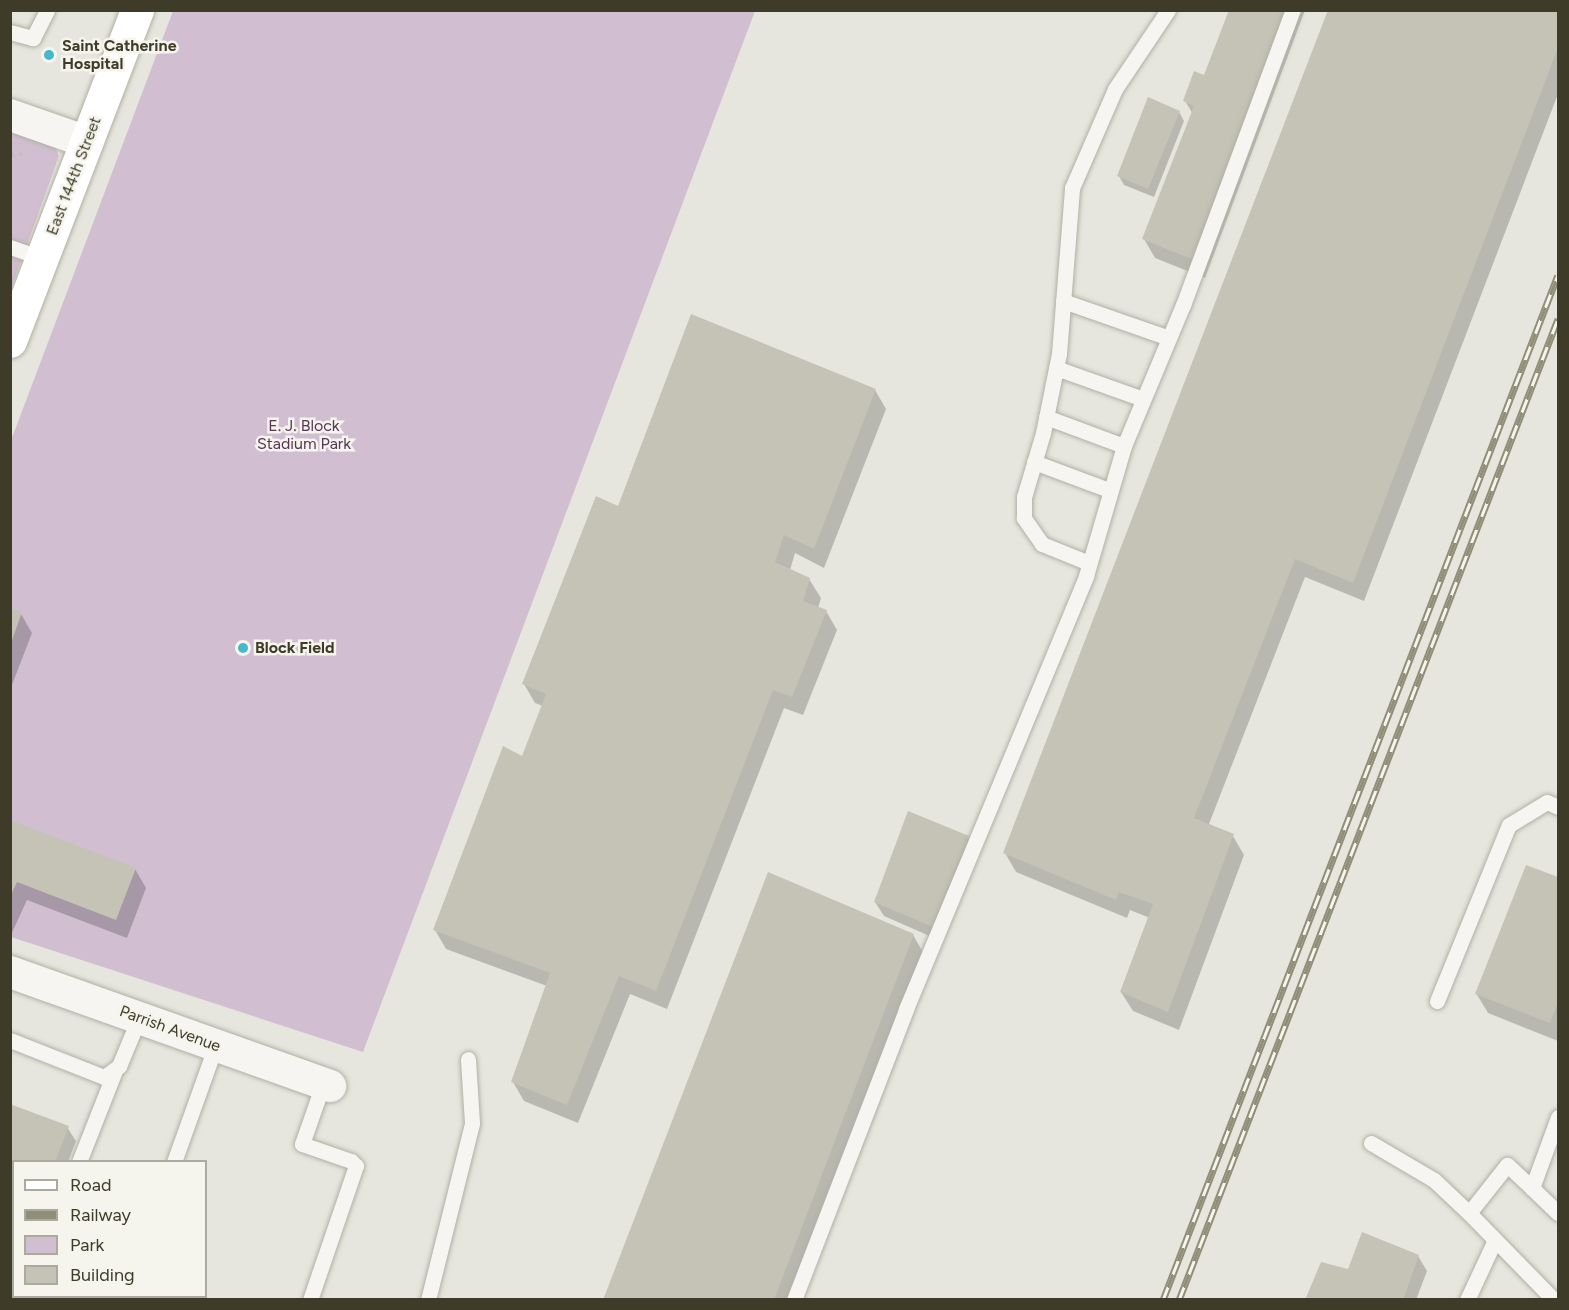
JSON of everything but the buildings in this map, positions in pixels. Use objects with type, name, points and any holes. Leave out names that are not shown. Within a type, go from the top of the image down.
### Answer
[{"type":"street","name":"East 144th Street","points":[[10,341],[137,10]]},
{"type":"street","points":[[10,115],[87,142]]},
{"type":"street","name":"Parrish Avenue","points":[[10,972],[327,1085]]},
{"type":"lane","points":[[10,32],[33,38],[47,10]]},
{"type":"lane","points":[[1089,563],[1042,544],[1024,518],[1024,496],[1046,417],[1056,368],[1072,188],[1115,89],[1168,10]]},
{"type":"lane","points":[[794,1299],[906,1009],[1089,563],[1124,446],[1169,338],[1293,10]]},
{"type":"lane","points":[[10,248],[42,258]]},
{"type":"lane","points":[[1063,301],[1169,338]]},
{"type":"lane","points":[[1056,368],[1143,399]]},
{"type":"lane","points":[[1046,417],[1124,446]]},
{"type":"lane","points":[[1034,462],[1109,490]]},
{"type":"lane","points":[[1437,1000],[1509,825],[1547,802],[1558,807]]},
{"type":"lane","points":[[80,1160],[114,1073],[139,1018]]},
{"type":"lane","points":[[10,1040],[104,1077],[114,1073]]},
{"type":"lane","points":[[174,1160],[216,1046]]},
{"type":"lane","points":[[428,1299],[472,1123],[468,1059]]},
{"type":"lane","points":[[310,1299],[356,1167],[351,1161],[302,1144],[327,1085]]},
{"type":"lane","points":[[1532,1188],[1558,1117]]},
{"type":"lane","points":[[1371,1143],[1434,1180],[1554,1299]]},
{"type":"lane","points":[[1469,1213],[1507,1165],[1558,1213]]},
{"type":"lane","points":[[1467,1299],[1495,1240]]},
{"type":"green space","name":"E. J. Block Stadium Park","points":[[173,11],[755,11],[363,1052],[11,937],[10,443]]},
{"type":"green space","points":[[11,127],[55,146],[59,156],[11,289]]},
{"type":"railway","points":[[1163,1300],[1558,275]]},
{"type":"railway","points":[[1179,1300],[1558,319]]},
{"type":"place","name":"Saint Catherine Hospital","points":[[49,55]]},
{"type":"place","name":"Block Field","points":[[243,648]]}]
